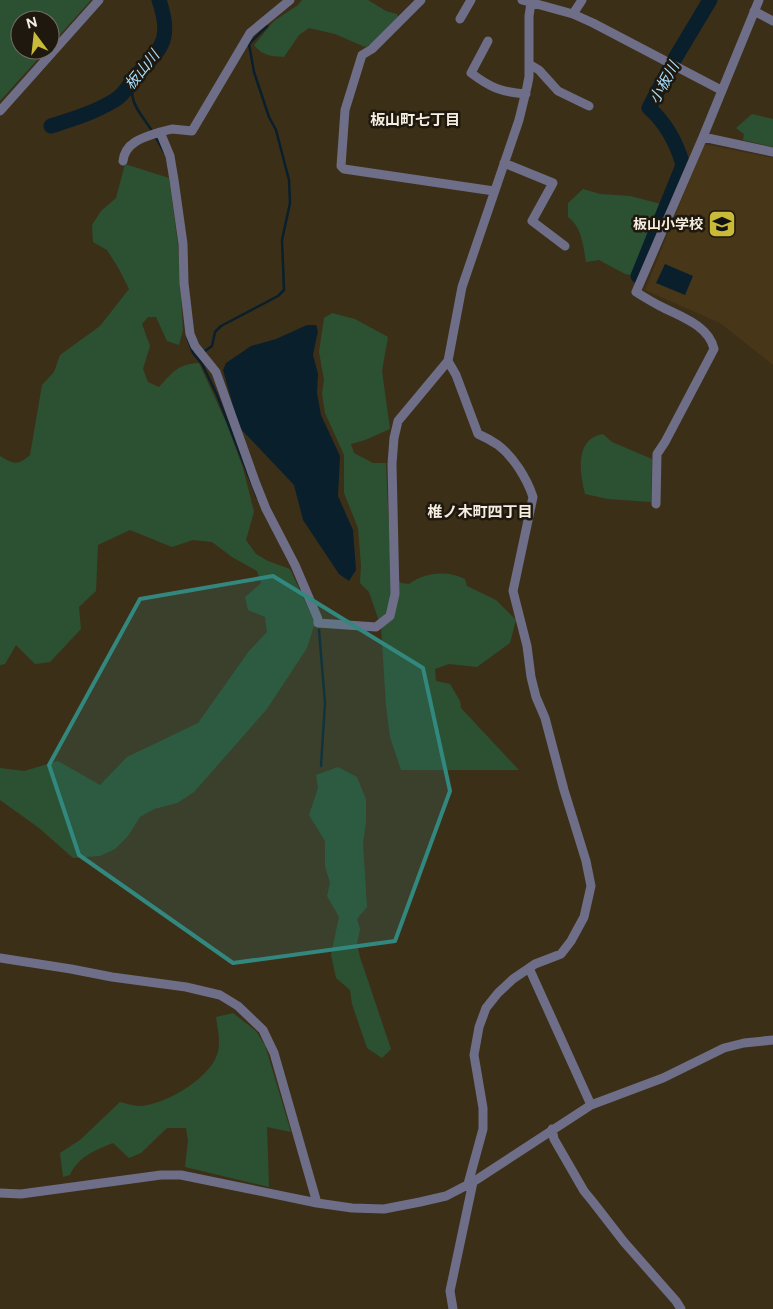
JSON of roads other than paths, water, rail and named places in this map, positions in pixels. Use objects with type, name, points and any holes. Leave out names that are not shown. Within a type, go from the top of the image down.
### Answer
[{"type":"street","points":[[0,111],[99,0]]},
{"type":"street","points":[[123,161],[127,148],[145,136],[172,129],[192,131],[250,33],[290,0]]},
{"type":"street","points":[[422,0],[372,49],[362,56],[345,110],[341,166],[344,169],[494,191]]},
{"type":"street","points":[[460,20],[471,0]]},
{"type":"street","points":[[573,14],[582,0]]},
{"type":"street","points":[[656,504],[657,454],[674,426],[714,349],[712,340],[701,329],[636,292],[703,137],[759,0]]},
{"type":"street","points":[[160,132],[170,156],[174,180],[183,244],[184,283],[190,334],[195,346],[216,372],[266,509],[295,565],[318,623],[376,626],[390,616],[395,594],[392,464],[394,438],[398,421],[448,361],[462,287],[519,120],[526,94],[529,77],[529,16],[526,1],[573,14],[721,90]]},
{"type":"street","points":[[754,11],[773,21]]},
{"type":"street","points":[[488,41],[471,73],[488,86],[504,92],[526,94]]},
{"type":"street","points":[[529,64],[539,70],[558,91],[589,106]]},
{"type":"street","points":[[703,137],[773,152]]},
{"type":"street","points":[[504,163],[553,183],[532,221],[565,246]]},
{"type":"street","points":[[448,361],[456,375],[478,434],[498,445],[507,453],[530,487],[534,497],[513,591],[527,646],[536,697],[545,718],[564,790],[586,861],[591,886],[584,917],[571,941],[561,954],[529,968],[498,993],[486,1008],[479,1027],[474,1055],[483,1108],[483,1128],[450,1291],[453,1309]]},
{"type":"street","points":[[0,958],[112,977],[186,987],[220,995],[238,1006],[264,1030],[274,1053],[317,1203]]},
{"type":"street","points":[[529,968],[591,1105]]},
{"type":"street","points":[[0,1193],[21,1194],[161,1175],[181,1175],[317,1203],[352,1208],[384,1209],[446,1196],[471,1183],[591,1105],[663,1078],[724,1048],[744,1043],[773,1040]]},
{"type":"street","points":[[552,1129],[554,1139],[584,1191],[681,1309]]},
{"type":"water","points":[[665,264],[693,276],[685,295],[656,283]]},
{"type":"water","points":[[307,325],[316,325],[318,331],[313,355],[318,374],[317,393],[321,415],[340,456],[338,496],[353,530],[356,570],[349,581],[339,574],[303,520],[294,485],[239,427],[223,370],[226,363],[251,346],[276,339]]},
{"type":"waterway","name":"板山川","points":[[51,126],[100,108],[124,93],[135,77],[158,51],[162,43],[165,25],[159,0]]},
{"type":"waterway","name":"小板川","points":[[638,276],[683,165],[678,149],[670,134],[661,120],[649,108],[674,60],[710,0]]},
{"type":"waterway","points":[[205,351],[212,346],[215,332],[221,326],[278,296],[284,290],[282,240],[290,203],[289,180],[276,130],[269,117],[254,72],[249,44],[267,26]]},
{"type":"waterway","points":[[142,70],[136,80],[132,95],[137,109],[152,131]]},
{"type":"waterway","points":[[155,136],[164,152]]},
{"type":"waterway","points":[[187,336],[193,353],[202,364],[217,395],[257,497]]},
{"type":"waterway","points":[[319,630],[325,703],[321,766]]},
{"type":"place","name":"板山小学校","points":[[722,224]]},
{"type":"district","name":"板山町七丁目","points":[[415,120]]},
{"type":"district","name":"椎ノ木町四丁目","points":[[480,512]]}]
